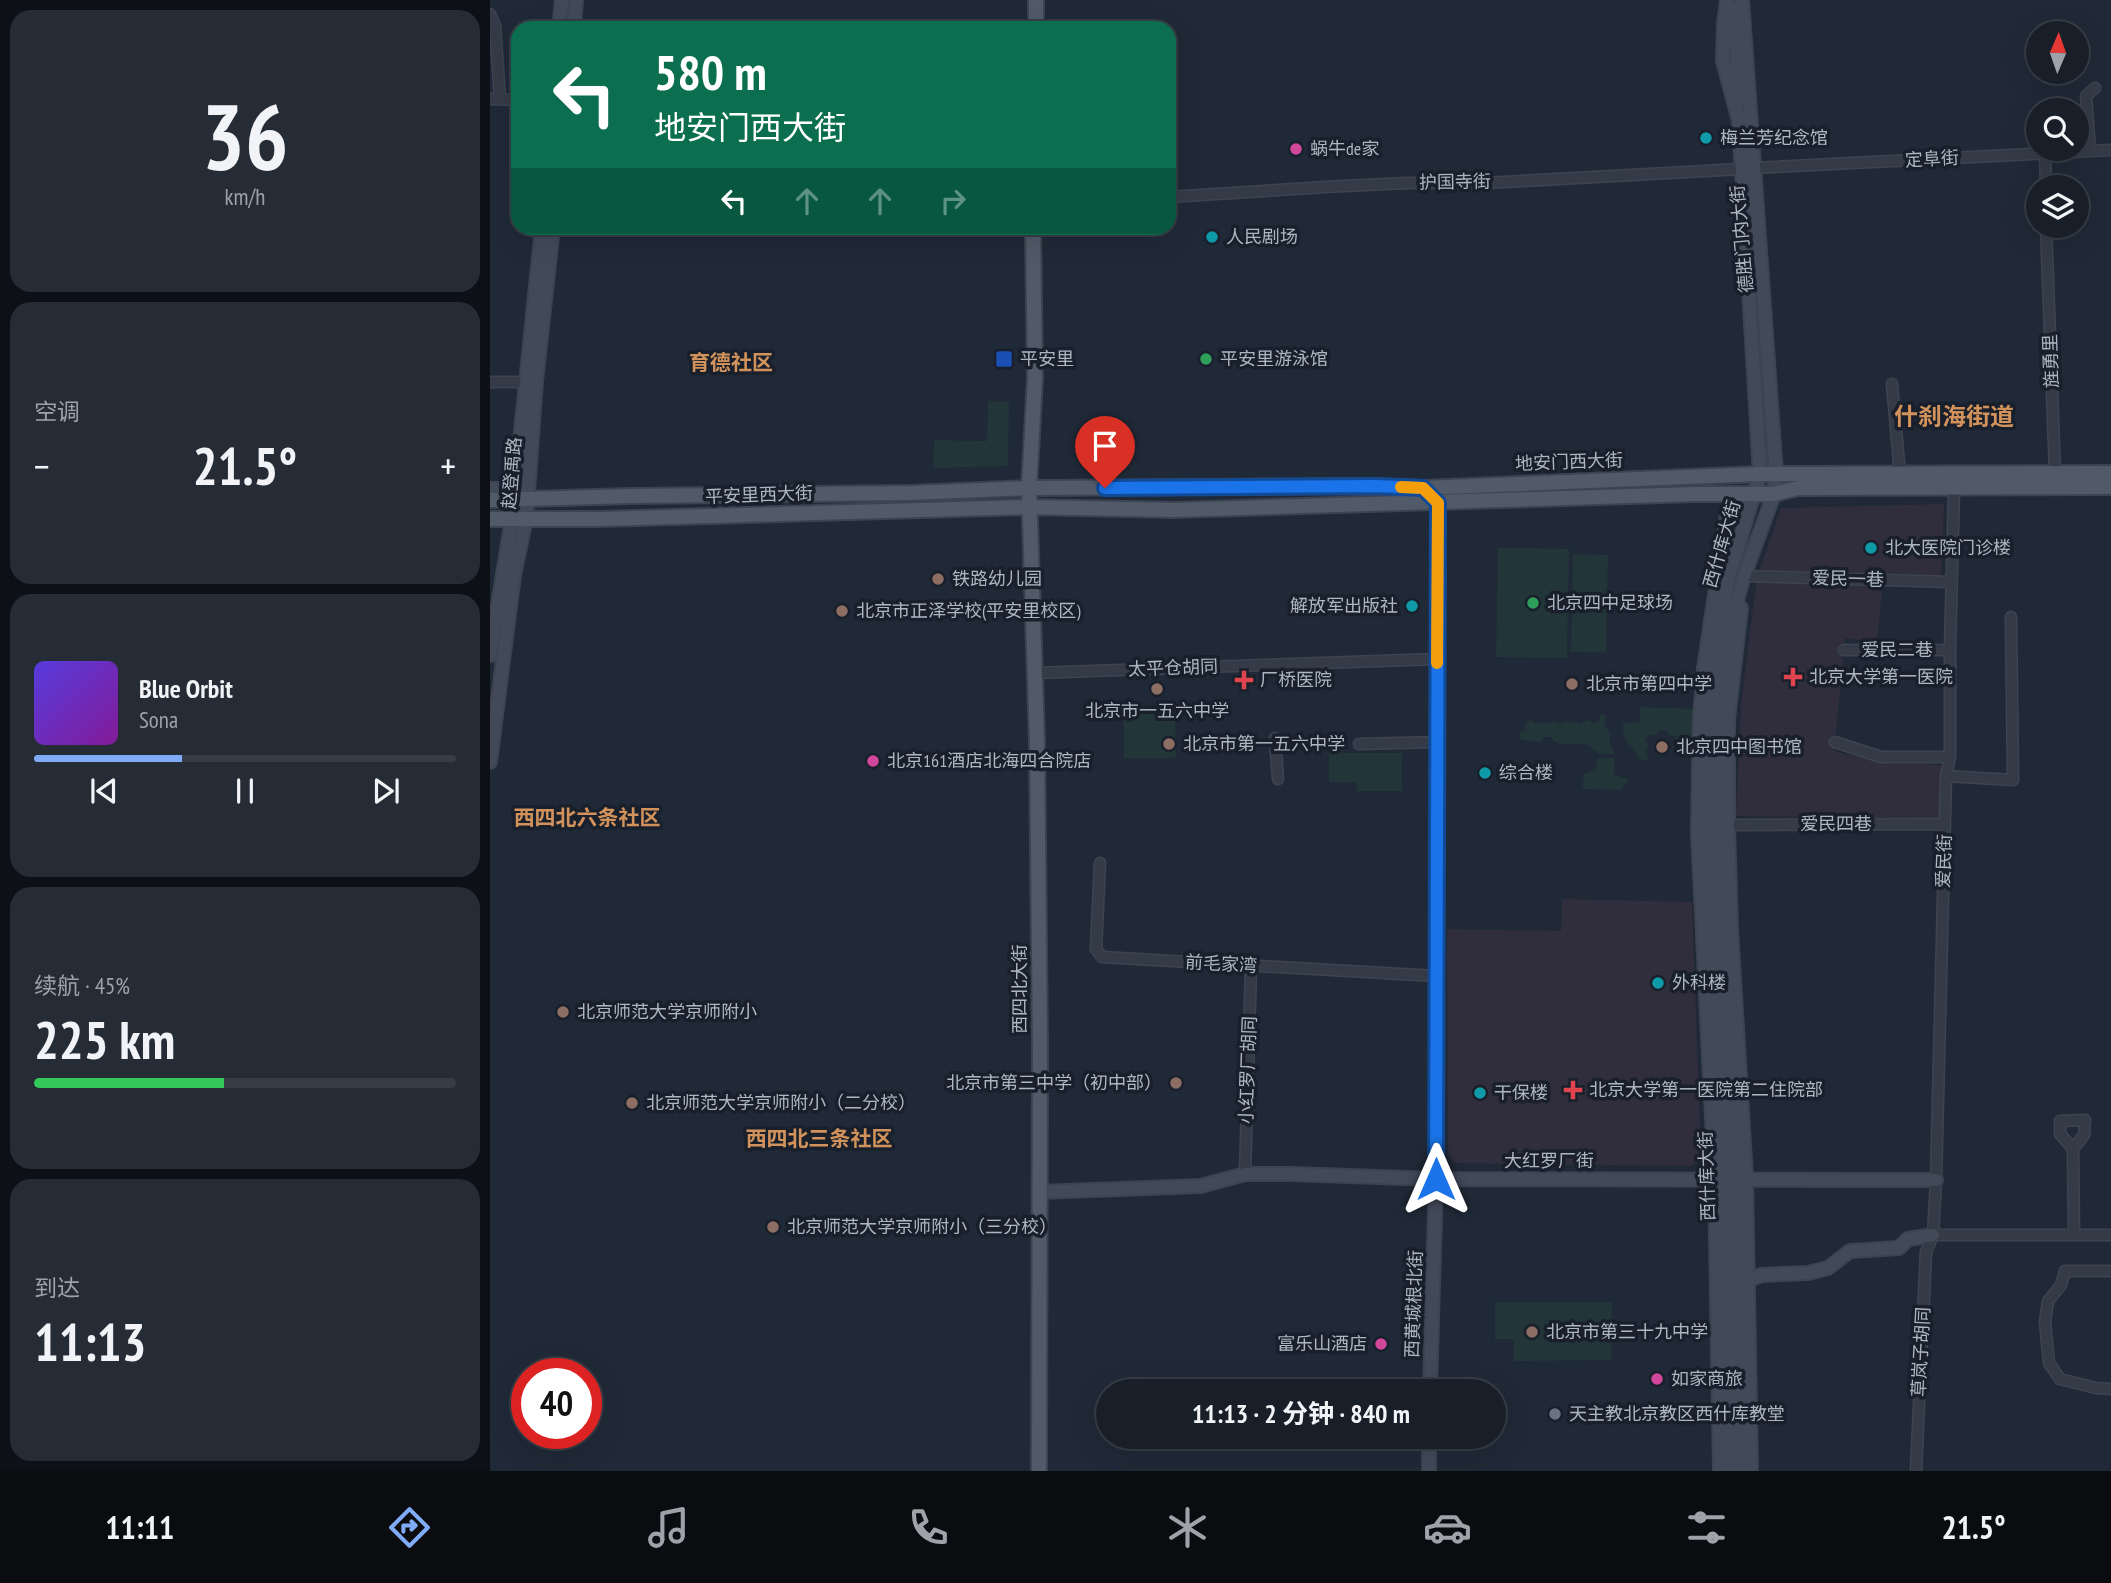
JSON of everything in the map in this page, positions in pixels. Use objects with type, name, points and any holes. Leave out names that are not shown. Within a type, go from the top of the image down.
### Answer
[{"type":"main road","points":[[1036,0],[1036,21]]},
{"type":"main road","name":"西四北大街","points":[[1033,235],[1035,378],[1029,488],[1039,957],[1039,1471]]},
{"type":"main road","name":"地安门西大街","points":[[1029,488],[1423,488],[1760,474],[2111,473]]},
{"type":"main road","name":"地安门西大街","points":[[1030,507],[1175,510],[1774,494],[1798,488],[2111,487]]},
{"type":"main road","name":"平安里西大街","points":[[490,500],[518,496],[911,493],[1029,488]]},
{"type":"main road","name":"平安里西大街","points":[[490,519],[599,519],[1030,507]]},
{"type":"street","points":[[560,21],[562,0]]},
{"type":"street","points":[[574,21],[576,0]]},
{"type":"street","name":"德胜门内大街","points":[[1728,0],[1723,61],[1744,120]]},
{"type":"street","name":"德胜门内大街","points":[[1742,0],[1747,168],[1776,474],[1774,494]]},
{"type":"street","points":[[490,14],[495,26],[495,99]]},
{"type":"street","points":[[2090,151],[2086,96],[2095,88]]},
{"type":"street","name":"定阜街","points":[[2090,151],[2111,150]]},
{"type":"street","name":"定阜街","points":[[1747,168],[2026,155]]},
{"type":"street","name":"护国寺街","points":[[1176,197],[1353,185],[1485,183],[1747,168]]},
{"type":"street","name":"德胜门内大街","points":[[1750,202],[1750,282],[1760,474],[1755,494]]},
{"type":"street","name":"赵登禹路","points":[[490,762],[514,575],[519,519],[518,496],[541,235]]},
{"type":"street","name":"赵登禹路","points":[[518,496],[536,381],[553,235]]},
{"type":"street","name":"旌勇里","points":[[2047,238],[2055,474]]},
{"type":"street","points":[[490,382],[528,382]]},
{"type":"street","points":[[1892,384],[1900,474]]},
{"type":"street","points":[[1423,488],[1438,503]]},
{"type":"street","name":"爱民街","points":[[1933,1235],[1946,776],[1950,757],[1954,488]]},
{"type":"street","points":[[490,489],[518,496]]},
{"type":"street","name":"西什库大街","points":[[1751,1471],[1742,1283],[1698,832],[1700,718],[1704,668],[1727,515],[1755,494]]},
{"type":"street","name":"西什库大街","points":[[1730,1178],[1708,831],[1708,749],[1719,628],[1729,576],[1755,494]]},
{"type":"street","name":"西什库大街","points":[[1720,1471],[1730,1178],[1717,831],[1717,759],[1729,628],[1744,576],[1774,494]]},
{"type":"street","name":"西黄城根北街","points":[[1430,1379],[1436,1179],[1438,503]]},
{"type":"street","name":"赵登禹路","points":[[490,655],[519,519]]},
{"type":"street","name":"西什库大街","points":[[1730,1471],[1731,930],[1728,719],[1744,576]]},
{"type":"street","name":"爱民一巷","points":[[1744,576],[1951,582]]},
{"type":"street","points":[[1946,776],[2013,780],[2011,617]]},
{"type":"street","name":"爱民二巷","points":[[1844,650],[1950,650]]},
{"type":"street","name":"太平仓胡同","points":[[1035,673],[1437,659]]},
{"type":"street","points":[[1275,738],[1278,779]]},
{"type":"street","points":[[1359,744],[1437,742]]},
{"type":"street","points":[[1835,742],[1881,757],[1950,757]]},
{"type":"street","name":"爱民四巷","points":[[1728,825],[1945,824]]},
{"type":"street","name":"前毛家湾","points":[[1100,863],[1096,948],[1102,957],[1436,976]]},
{"type":"street","name":"小红罗厂胡同","points":[[1245,1174],[1251,966]]},
{"type":"street","points":[[2073,1149],[2074,1235]]},
{"type":"street","name":"大红罗厂街","points":[[1039,1192],[1201,1186],[1245,1174],[1436,1179],[1936,1180]]},
{"type":"street","points":[[1742,1283],[1761,1275],[1808,1273],[1828,1268],[1850,1251],[1899,1248],[1908,1239],[1933,1235],[2111,1235]]},
{"type":"street","name":"草岚子胡同","points":[[1916,1471],[1926,1252],[1933,1235]]},
{"type":"street","points":[[2111,1271],[2065,1271],[2061,1285],[2048,1301],[2045,1322],[2049,1363],[2060,1379],[2111,1389]]},
{"type":"street","name":"西什库大街","points":[[1739,1471],[1742,1283]]},
{"type":"street","points":[[1429,1449],[1429,1471]]},
{"type":"shaded area","name":"北京大学第一医院","points":[[1944,504],[1941,582],[1883,580],[1877,642],[1845,638],[1834,751],[1887,763],[1942,765],[1941,818],[1736,816],[1741,705],[1757,577],[1781,508]]},
{"type":"shaded area","name":"北京大学第一医院第二住院部","points":[[1562,899],[1692,902],[1701,1160],[1691,1166],[1455,1163],[1448,1154],[1447,929],[1561,931]]},
{"type":"green space","points":[[988,401],[1009,402],[1008,466],[933,468],[934,440],[987,441]]},
{"type":"green space","name":"北京四中足球场","points":[[1498,548],[1569,549],[1567,658],[1496,657]]},
{"type":"green space","points":[[1573,554],[1608,555],[1606,653],[1571,652]]},
{"type":"green space","points":[[1640,707],[1694,709],[1693,742],[1678,742],[1675,736],[1669,736],[1667,731],[1659,730],[1657,736],[1650,734],[1645,739],[1649,747],[1645,750],[1649,759],[1644,761],[1638,758],[1624,736],[1623,723],[1640,722]]},
{"type":"green space","points":[[1135,710],[1175,710],[1176,758],[1124,758],[1124,717]]},
{"type":"green space","points":[[1600,715],[1605,715],[1605,727],[1610,732],[1610,746],[1614,754],[1600,754],[1586,744],[1560,744],[1551,737],[1543,737],[1542,742],[1521,740],[1519,733],[1525,730],[1526,723],[1531,720],[1536,724],[1575,721],[1581,724],[1587,720],[1594,724],[1600,720]]},
{"type":"green space","points":[[1329,753],[1402,753],[1402,791],[1357,791],[1357,782],[1329,782]]},
{"type":"green space","points":[[1597,758],[1614,758],[1614,774],[1629,780],[1621,790],[1582,789],[1584,774],[1596,770]]},
{"type":"green space","points":[[1495,1302],[1612,1302],[1611,1360],[1514,1361],[1514,1339],[1495,1339]]},
{"type":"slow traffic","points":[[1401,487],[1423,488],[1438,503],[1437,663]]},
{"type":"place","name":"梅兰芳纪念馆","points":[[1706,138]]},
{"type":"place","name":"蜗牛de家","points":[[1296,149]]},
{"type":"place","name":"人民剧场","points":[[1212,237]]},
{"type":"place","name":"平安里","points":[[1004,359]]},
{"type":"place","name":"平安里游泳馆","points":[[1206,359]]},
{"type":"place","name":"北大医院门诊楼","points":[[1871,548]]},
{"type":"place","name":"铁路幼儿园","points":[[938,579]]},
{"type":"place","name":"北京四中足球场","points":[[1533,603]]},
{"type":"place","name":"解放军出版社","points":[[1412,606]]},
{"type":"place","name":"北京市正泽学校(平安里校区)","points":[[842,611]]},
{"type":"place","name":"北京大学第一医院","points":[[1793,677]]},
{"type":"place","name":"厂桥医院","points":[[1244,680]]},
{"type":"place","name":"北京市第四中学","points":[[1572,684]]},
{"type":"place","name":"北京市一五六中学","points":[[1157,689]]},
{"type":"place","name":"北京市第一五六中学","points":[[1169,744]]},
{"type":"place","name":"北京四中图书馆","points":[[1662,747]]},
{"type":"place","name":"北京161酒店北海四合院店","points":[[873,761]]},
{"type":"place","name":"综合楼","points":[[1485,773]]},
{"type":"place","name":"外科楼","points":[[1658,983]]},
{"type":"place","name":"北京师范大学京师附小","points":[[563,1012]]},
{"type":"place","name":"北京市第三中学（初中部）","points":[[1176,1083]]},
{"type":"place","name":"北京大学第一医院第二住院部","points":[[1573,1090]]},
{"type":"place","name":"干保楼","points":[[1480,1093]]},
{"type":"place","name":"北京师范大学京师附小（二分校）","points":[[632,1103]]},
{"type":"place","name":"北京师范大学京师附小（三分校）","points":[[773,1227]]},
{"type":"place","name":"北京市第三十九中学","points":[[1532,1332]]},
{"type":"place","name":"富乐山酒店","points":[[1381,1344]]},
{"type":"place","name":"如家商旅","points":[[1657,1379]]},
{"type":"place","name":"天主教北京教区西什库教堂","points":[[1555,1414]]},
{"type":"district","name":"育德社区","points":[[731,363]]},
{"type":"district","name":"什刹海街道","points":[[1954,417]]},
{"type":"district","name":"西四北六条社区","points":[[587,818]]},
{"type":"district","name":"西四北三条社区","points":[[819,1139]]},
{"type":"route","points":[[1105,488],[1423,488],[1438,503],[1436,1179]]}]
